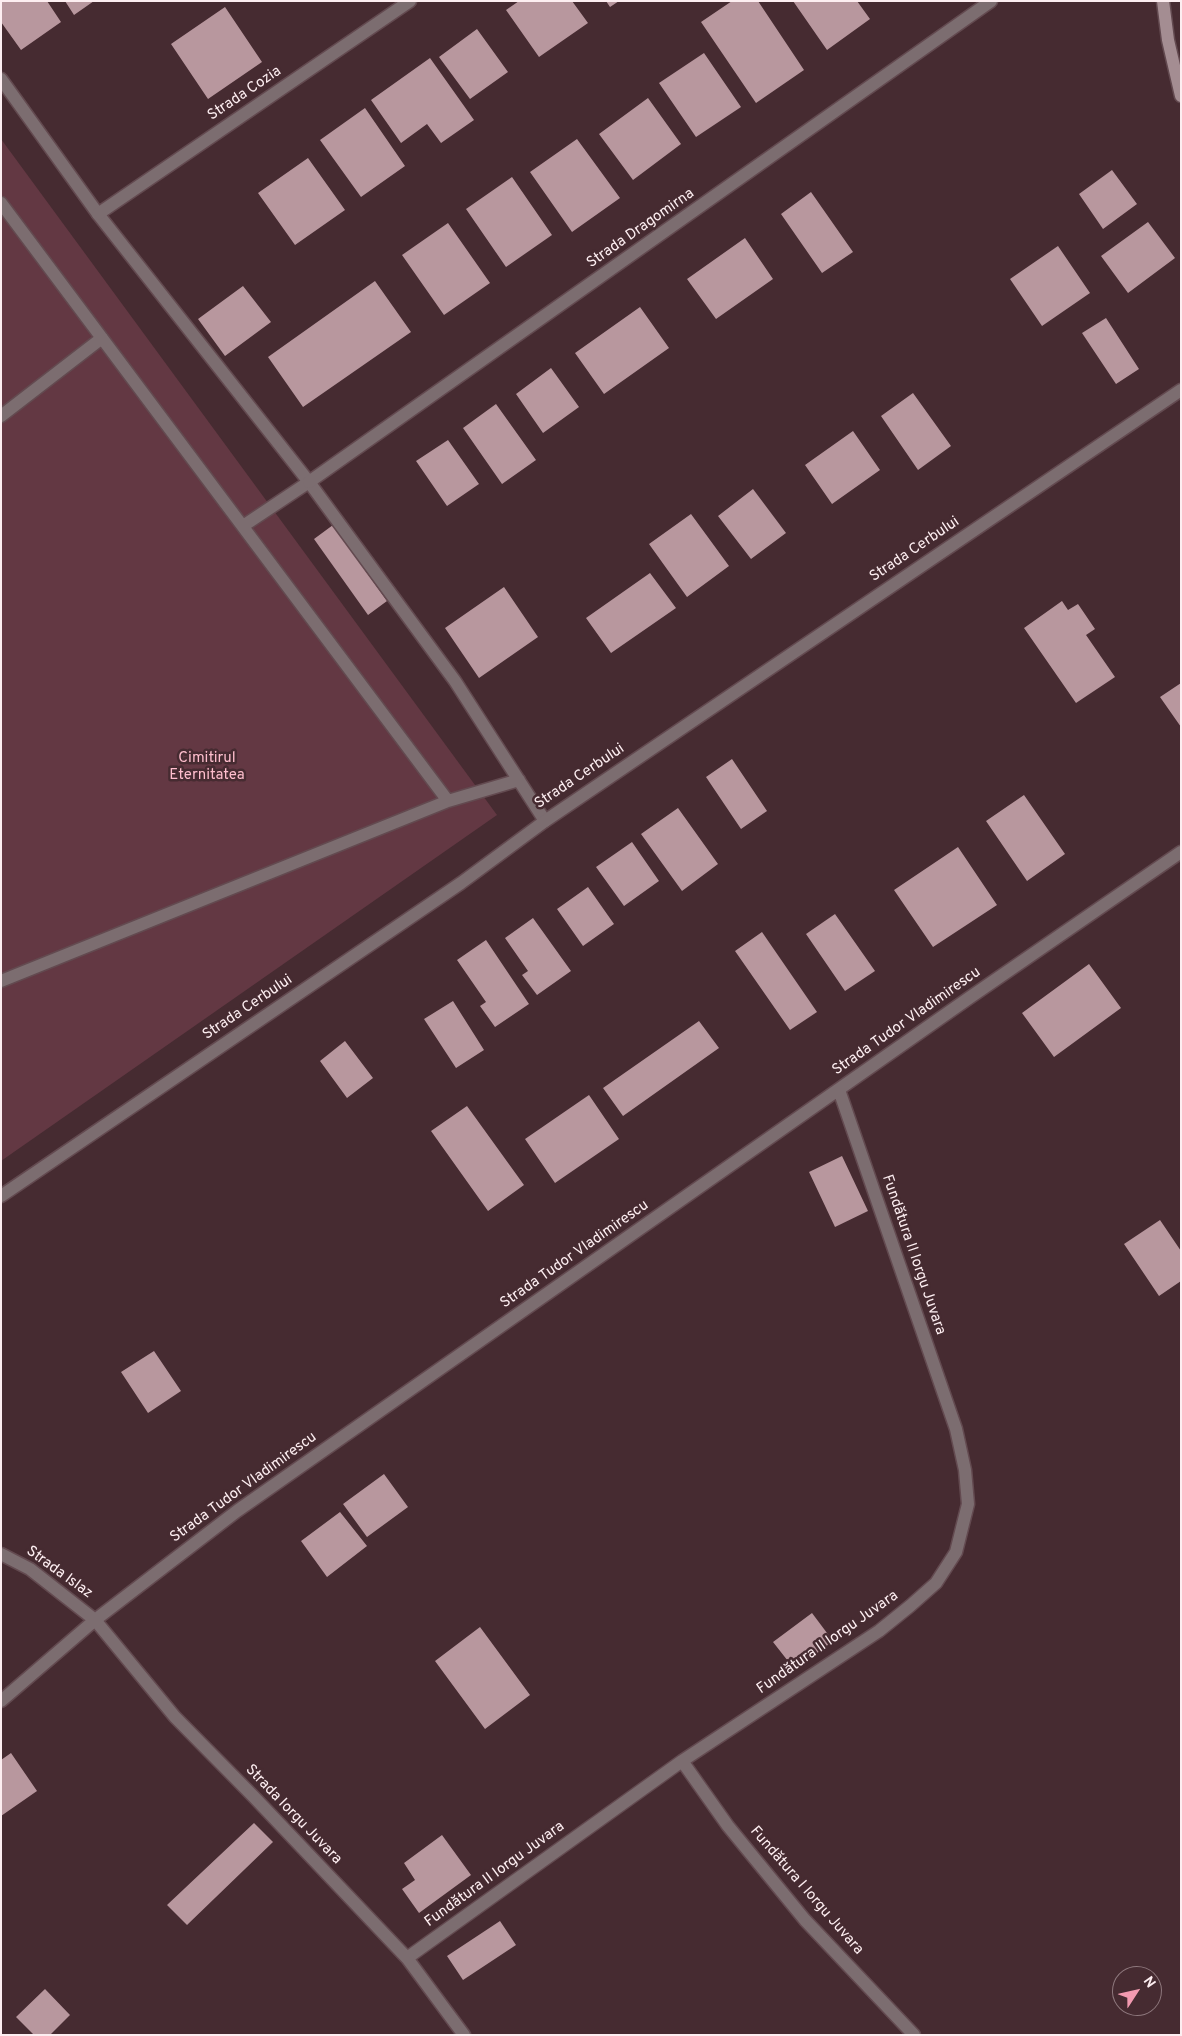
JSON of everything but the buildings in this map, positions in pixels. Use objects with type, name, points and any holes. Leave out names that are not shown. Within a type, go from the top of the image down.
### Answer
[{"type":"main road","points":[[1163,1],[1168,40],[1181,96]]},
{"type":"street","name":"Strada Cozia","points":[[98,214],[410,1]]},
{"type":"street","name":"Strada Dragomirna","points":[[243,526],[309,482],[991,1]]},
{"type":"street","points":[[1,79],[98,214],[309,482],[455,681],[545,821]]},
{"type":"street","points":[[1,203],[448,801]]},
{"type":"street","points":[[1,416],[102,338]]},
{"type":"street","name":"Strada Cerbului","points":[[1,1196],[461,883],[545,821],[1181,390]]},
{"type":"street","points":[[1,981],[448,801],[518,780]]},
{"type":"street","name":"Strada Tudor Vladimirescu","points":[[1,1701],[95,1620],[237,1511],[969,998],[1181,852]]},
{"type":"street","name":"Fundătura II Iorgu Juvara","points":[[407,1958],[682,1761],[879,1631],[936,1582],[956,1552],[968,1504],[965,1470],[956,1429],[839,1090]]},
{"type":"street","name":"Strada Islaz","points":[[1,1554],[30,1569],[95,1620]]},
{"type":"street","name":"Strada Iorgu Juvara","points":[[95,1620],[175,1717],[254,1796],[407,1958],[464,2035]]},
{"type":"street","name":"Fundătura I Iorgu Juvara","points":[[682,1761],[728,1826],[805,1920],[914,2035]]},
{"type":"green space","name":"Cimitirul Eternitatea","points":[[1,139],[497,815],[1,1161]]}]
